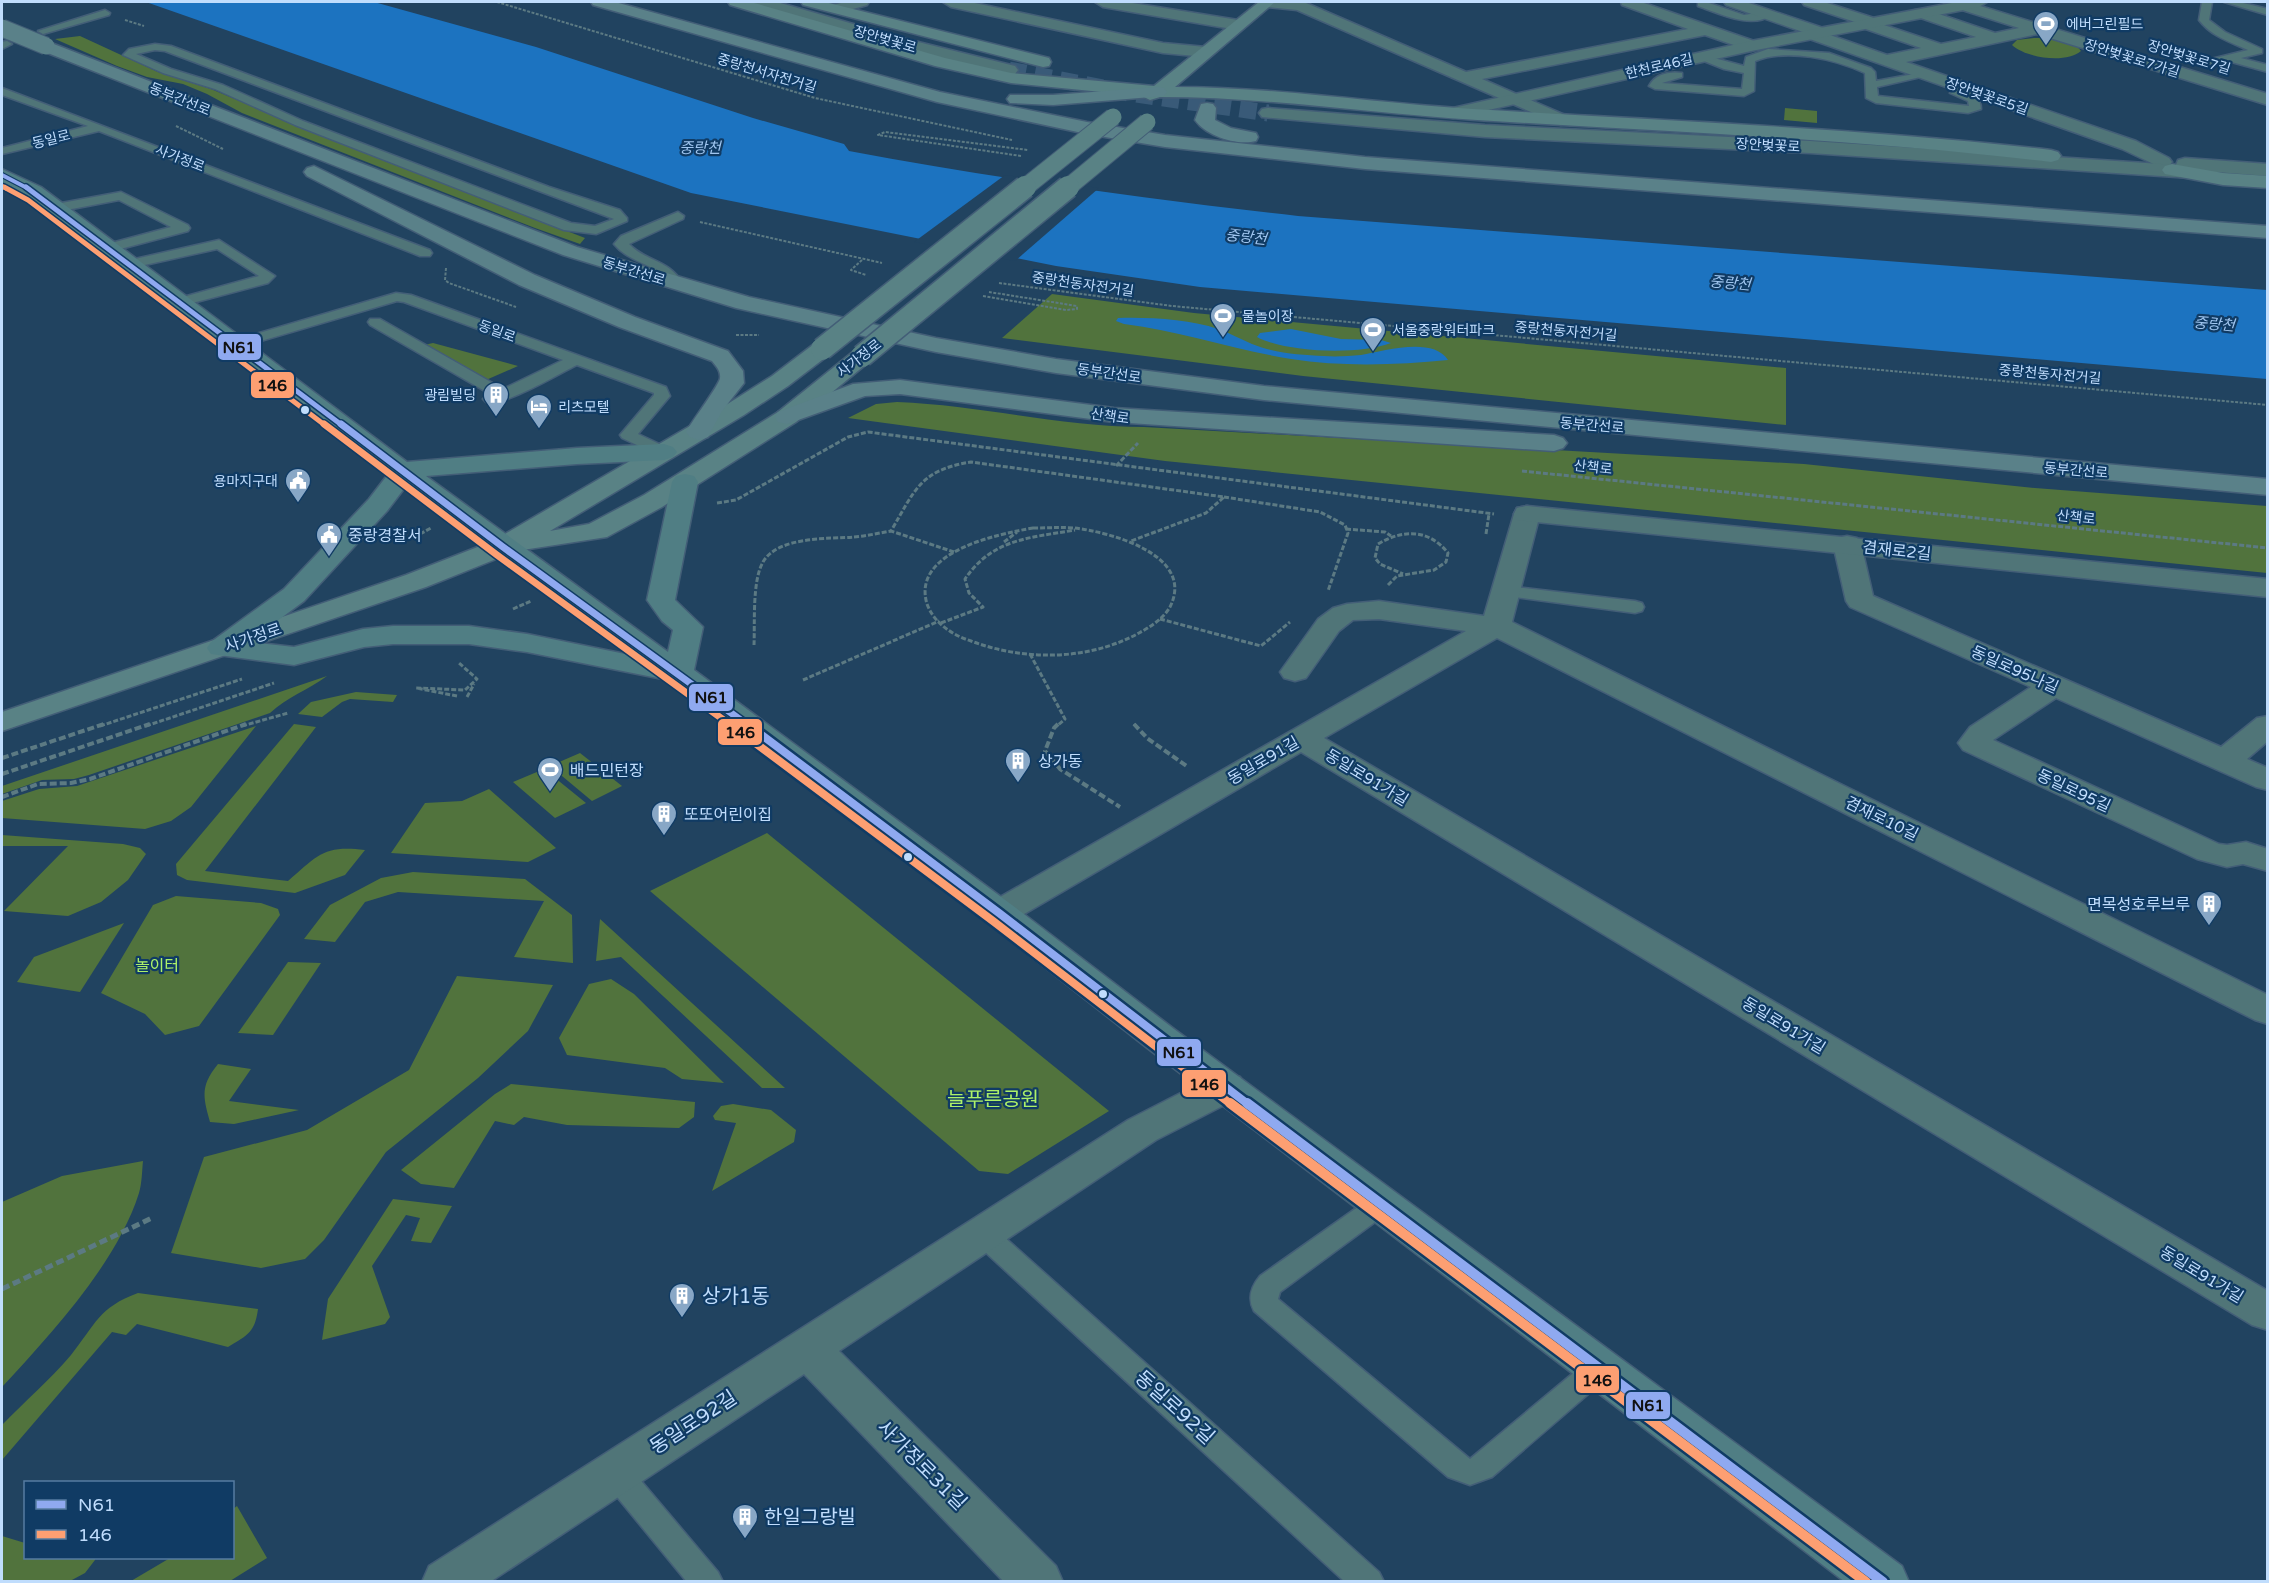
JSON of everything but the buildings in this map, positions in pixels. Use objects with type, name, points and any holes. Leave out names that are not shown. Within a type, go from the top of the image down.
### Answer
[{"type":"highway","points":[[599,2],[938,97],[1076,126],[1165,141],[1355,162],[2268,232]]},
{"type":"highway","points":[[611,2],[669,12],[1013,98],[1053,100],[1158,92]]},
{"type":"highway","name":"동부간선로","points":[[3,39],[45,39],[195,105],[512,230],[676,284],[802,316],[925,342],[1045,364],[1351,402],[2268,488]]},
{"type":"highway","points":[[195,105],[235,134],[527,280],[627,322],[720,356],[730,367],[733,374],[732,384],[713,407],[699,432]]},
{"type":"highway","points":[[1248,109],[1204,120],[1223,131],[1254,138],[1766,181],[2039,215]]},
{"type":"highway","points":[[787,417],[862,389],[900,387],[1035,406],[1200,422],[1881,462],[2033,466]]},
{"type":"main road","points":[[736,2],[891,49],[1045,76],[1052,73],[1055,67],[1050,63],[975,46],[839,8],[809,2]]},
{"type":"main road","points":[[1158,92],[1267,2]]},
{"type":"main road","points":[[1084,70],[1192,100],[1408,132],[1982,164],[2051,159]]},
{"type":"main road","points":[[1014,71],[1158,92],[1225,92],[1248,109],[1453,114],[1942,142],[2051,159]]},
{"type":"main road","name":"사가정로","points":[[2,722],[416,581],[503,547],[564,509],[699,432],[780,381],[1128,105],[1158,92],[1161,110],[787,417],[685,482],[597,531],[503,547]]},
{"type":"main road","points":[[2167,166],[2223,178],[2268,182]]},
{"type":"main road","points":[[2,175],[34,191],[503,547],[678,673],[999,913],[1381,1204],[1884,1581]]},
{"type":"main road","points":[[222,648],[294,595],[378,505],[404,470],[577,456],[664,452]]},
{"type":"main road","points":[[678,673],[688,627],[672,615],[661,600],[685,482]]},
{"type":"main road","points":[[222,648],[294,656],[363,638],[393,635],[469,635],[526,643],[579,656],[678,673]]},
{"type":"street","name":"장안벚꽃로","points":[[762,2],[892,41],[1014,71]]},
{"type":"street","name":"장안벚꽃로","points":[[791,2],[946,47],[1014,71]]},
{"type":"street","points":[[839,8],[861,2]]},
{"type":"street","points":[[951,2],[1163,48],[1206,52]]},
{"type":"street","points":[[1103,2],[1238,25]]},
{"type":"street","points":[[1267,2],[1300,6],[1561,120]]},
{"type":"street","points":[[1628,2],[1751,46]]},
{"type":"street","name":"장안벚꽃로5길","points":[[1732,2],[1768,14],[1884,61],[2129,145],[2167,166]]},
{"type":"street","name":"한천로46길","points":[[1810,2],[1940,49]]},
{"type":"street","name":"한천로46길","points":[[1854,2],[1900,17]]},
{"type":"street","name":"한천로46길","points":[[1453,114],[1514,98],[1699,57],[1966,3]]},
{"type":"street","name":"장안벚꽃로7가길","points":[[1966,3],[2038,29],[2268,100]]},
{"type":"street","name":"한천로46길","points":[[1921,13],[1996,37]]},
{"type":"street","points":[[1884,61],[2038,29]]},
{"type":"street","points":[[1467,77],[1707,30]]},
{"type":"street","name":"장안벚꽃로7길","points":[[2202,61],[2268,81]]},
{"type":"street","points":[[2051,159],[2268,170]]},
{"type":"street","points":[[2167,166],[2268,177]]},
{"type":"street","points":[[1496,626],[1527,514]]},
{"type":"street","name":"겸재로2길","points":[[1527,514],[1847,544],[2268,588]]},
{"type":"street","name":"동일로95나길","points":[[1847,544],[1860,601],[2268,780]]},
{"type":"street","name":"겸재로10길","points":[[1295,672],[1329,625],[1343,614],[1357,610],[1379,610],[1496,626],[2268,1011]]},
{"type":"street","name":"동일로91길","points":[[999,913],[1496,626]]},
{"type":"street","name":"동일로95길","points":[[2053,686],[1981,734],[1974,743],[2209,852],[2227,856],[2246,853],[2268,861]]},
{"type":"street","points":[[2224,761],[2268,725]]},
{"type":"street","name":"동일로91가길","points":[[1301,738],[2268,1313]]},
{"type":"street","name":"동일로92길","points":[[447,1581],[1142,1130],[1226,1087]]},
{"type":"street","name":"사가정로31길","points":[[807,1348],[1038,1581]]},
{"type":"lane","points":[[2207,2],[2204,20],[2207,24],[2222,34],[2263,50]]},
{"type":"lane","points":[[2229,2],[2268,12]]},
{"type":"lane","points":[[1702,4],[1743,18],[1768,14]]},
{"type":"lane","points":[[45,39],[105,13]]},
{"type":"lane","points":[[155,47],[167,48],[545,190],[615,213],[621,218],[615,225],[602,229],[577,229],[343,137],[267,110],[219,87],[167,71],[128,54],[155,47]]},
{"type":"lane","points":[[2202,61],[2229,58],[2263,50]]},
{"type":"lane","points":[[1678,75],[1662,78],[1655,86],[1744,93],[1748,91],[1750,58],[1768,52],[1833,56],[1869,71],[1872,98],[1880,101],[1975,109],[1976,103],[1972,99],[1956,93]]},
{"type":"lane","points":[[150,59],[146,57],[169,54],[169,58],[198,67]]},
{"type":"lane","points":[[1699,57],[1728,67],[1749,70]]},
{"type":"lane","points":[[2229,58],[2268,69]]},
{"type":"lane","points":[[1871,85],[1921,74]]},
{"type":"lane","points":[[220,78],[231,86],[244,83],[251,86]]},
{"type":"lane","name":"사가정로","points":[[2,91],[425,253]]},
{"type":"lane","points":[[328,118],[503,186]]},
{"type":"lane","points":[[315,122],[343,137]]},
{"type":"lane","name":"동일로","points":[[2,151],[100,127]]},
{"type":"lane","points":[[448,178],[489,191]]},
{"type":"lane","points":[[56,208],[121,196],[183,228],[108,248]]},
{"type":"lane","points":[[676,284],[667,270],[640,259],[621,244],[626,239],[678,216]]},
{"type":"lane","points":[[131,264],[219,244],[268,276],[262,280],[181,302]]},
{"type":"lane","name":"동일로","points":[[237,344],[401,297],[663,392],[628,435],[664,452]]},
{"type":"lane","points":[[375,322],[496,397],[576,359]]},
{"type":"lane","points":[[1506,591],[1635,607]]},
{"type":"lane","points":[[1381,1204],[1270,1284],[1264,1290],[1264,1303],[1459,1468],[1470,1472],[1481,1468],[1599,1368]]},
{"type":"lane","name":"동일로92길","points":[[982,1233],[1368,1581]]},
{"type":"lane","points":[[615,1472],[706,1581]]},
{"type":"path","name":"중랑천서자전거길","points":[[496,2],[815,98],[1013,140]]},
{"type":"path","points":[[171,124],[232,153]]},
{"type":"path","points":[[1025,156],[879,135],[885,132],[1028,150]]},
{"type":"path","points":[[760,237],[885,264]]},
{"type":"path","name":"중랑천동자전거길","points":[[988,281],[1172,306],[2268,405]]},
{"type":"path","points":[[973,295],[1066,310],[1077,309],[1077,306],[1072,305],[985,291]]},
{"type":"path","points":[[717,503],[736,500],[848,437],[868,432],[1489,514],[1527,514]]},
{"type":"path","points":[[1115,466],[1140,441]]},
{"type":"path","points":[[891,531],[921,480],[936,469],[971,462],[1224,497],[1320,512],[1332,516],[1345,525],[1348,533],[1328,592]]},
{"type":"path","name":"산책로","points":[[1518,470],[2268,548]]},
{"type":"path","points":[[1130,542],[1206,513],[1224,497]]},
{"type":"path","points":[[1033,528],[1080,529],[1113,535],[1145,548],[1167,566],[1175,587],[1170,607],[1152,626],[1124,641],[1087,651],[1047,655],[1030,654],[1006,652],[970,642],[940,622],[928,608],[925,588],[936,567],[954,552],[993,535],[1033,528]]},
{"type":"path","points":[[1001,544],[1080,529]]},
{"type":"path","points":[[1346,529],[1385,532],[1392,536]]},
{"type":"path","points":[[754,645],[759,574],[764,560],[784,546],[809,540],[856,537],[891,531],[954,552]]},
{"type":"path","points":[[803,680],[940,622],[983,607],[969,593],[965,579],[972,565],[1019,531]]},
{"type":"path","points":[[1386,589],[1390,582],[1402,574],[1434,570],[1446,562],[1448,553],[1439,541],[1431,537],[1408,533],[1392,536],[1378,544],[1375,558],[1380,564],[1402,574]]},
{"type":"path","points":[[1030,654],[1065,719],[1054,728],[1045,751],[1060,769],[1121,807]]},
{"type":"path","points":[[465,660],[454,659],[477,679]]},
{"type":"path","points":[[457,696],[416,688],[465,690],[477,679]]},
{"type":"path","points":[[467,697],[477,679]]},
{"type":"path","points":[[2,774],[282,680]]},
{"type":"path","points":[[2,797],[38,784],[71,783],[90,779],[253,722],[288,713]]},
{"type":"path","points":[[1134,724],[1147,738],[1191,769]]},
{"type":"path","points":[[2,1289],[152,1218]]},
{"type":"green space","points":[[80,36],[158,72],[211,89],[358,150],[585,238],[580,244],[535,228],[242,113],[183,84],[147,77],[55,39]]},
{"type":"green space","name":"에버그린필드","points":[[2034,38],[2066,42],[2081,51],[2066,57],[2046,58],[2018,50],[2012,45],[2017,40]]},
{"type":"green space","points":[[1785,108],[1817,111],[1817,123],[1784,120]]},
{"type":"green space","name":"서울중랑워터파크","points":[[1052,294],[1194,313],[1786,368],[1786,425],[1303,376],[1002,338]]},
{"type":"green space","points":[[433,343],[518,366],[486,380],[424,345]]},
{"type":"green space","points":[[897,402],[959,407],[1082,424],[1804,464],[2035,488],[2267,506],[2267,573],[1165,461],[848,418],[876,404]]},
{"type":"green space","points":[[327,676],[283,702],[270,713],[89,775],[74,779],[42,780],[2,794],[2,786]]},
{"type":"green space","points":[[356,692],[397,695],[393,702],[350,699],[342,702],[322,717],[298,714],[311,702]]},
{"type":"green space","points":[[294,724],[316,727],[205,871],[288,881],[322,854],[340,849],[365,850],[345,875],[295,893],[187,880],[177,875],[176,864]]},
{"type":"green space","points":[[256,726],[191,807],[171,821],[145,829],[2,818],[2,801],[39,789],[77,786]]},
{"type":"green space","name":"배드민턴장","points":[[580,753],[622,786],[592,801],[550,766]]},
{"type":"green space","name":"배드민턴장","points":[[544,769],[586,803],[555,818],[513,782]]},
{"type":"green space","points":[[489,789],[556,848],[528,862],[391,853],[425,803],[462,801]]},
{"type":"green space","name":"늘푸른공원","points":[[767,833],[1109,1111],[1008,1174],[979,1171],[650,891]]},
{"type":"green space","points":[[2,835],[123,844],[140,848],[146,854],[128,880],[101,902],[68,916],[4,911],[68,846],[2,846]]},
{"type":"green space","points":[[413,872],[525,879],[572,915],[573,963],[514,957],[544,901],[398,892],[365,902],[335,942],[304,939],[330,905],[381,878]]},
{"type":"green space","name":"놀이터","points":[[176,896],[261,903],[278,909],[280,915],[199,1026],[165,1035],[145,1014],[101,993],[153,905]]},
{"type":"green space","points":[[600,919],[785,1088],[762,1088],[621,957],[596,961]]},
{"type":"green space","points":[[124,923],[80,992],[17,982],[34,957]]},
{"type":"green space","points":[[288,962],[321,963],[273,1035],[238,1033]]},
{"type":"green space","points":[[457,976],[553,985],[528,1031],[478,1078],[386,1152],[324,1240],[305,1259],[261,1268],[171,1253],[204,1157],[307,1130],[409,1070]]},
{"type":"green space","points":[[611,979],[634,994],[724,1083],[682,1079],[665,1068],[567,1055],[559,1038],[589,984]]},
{"type":"green space","points":[[218,1064],[251,1069],[229,1101],[299,1110],[234,1124],[210,1122],[205,1092],[208,1079]]},
{"type":"green space","points":[[511,1084],[695,1102],[694,1117],[679,1128],[567,1125],[524,1117],[514,1125],[495,1121],[454,1188],[421,1184],[401,1170],[495,1094]]},
{"type":"green space","points":[[733,1104],[771,1110],[796,1130],[794,1142],[712,1191],[736,1123],[715,1120],[713,1116],[721,1106]]},
{"type":"green space","points":[[143,1161],[139,1193],[129,1219],[99,1271],[61,1321],[2,1387],[2,1202],[62,1176]]},
{"type":"green space","points":[[393,1199],[452,1206],[431,1243],[411,1241],[420,1218],[406,1215],[372,1266],[390,1317],[385,1324],[322,1340],[328,1299]]},
{"type":"green space","points":[[138,1293],[258,1309],[255,1323],[249,1332],[228,1347],[137,1324],[126,1335],[112,1332],[2,1460],[2,1425],[63,1364],[106,1311],[114,1304]]},
{"type":"green space","points":[[237,1506],[267,1558],[230,1581],[131,1581],[168,1559],[234,1559],[234,1508]]},
{"type":"green space","points":[[2,1536],[24,1543],[24,1559],[95,1559],[85,1573],[70,1581],[2,1581]]},
{"type":"water","name":"중랑천","points":[[146,2],[374,2],[536,47],[753,118],[844,144],[849,151],[961,171],[1129,195],[1298,216],[2267,290],[2267,379],[1200,287],[1056,266],[691,193]]},
{"type":"water","name":"물놀이장","points":[[1118,318],[1155,318],[1195,323],[1269,350],[1287,353],[1342,356],[1361,355],[1394,348],[1420,347],[1441,353],[1448,360],[1370,364],[1310,362],[1124,324],[1116,321]]},
{"type":"water","name":"물놀이장","points":[[1291,329],[1341,339],[1381,340],[1391,343],[1378,347],[1343,351],[1304,349],[1257,337],[1260,333]]},
{"type":"pier","points":[[1005,175],[1099,188],[1015,261],[914,242]]},
{"type":"tunnel","points":[[1009,70],[1129,93],[1268,113]]},
{"type":"transit line","name":"N61","points":[[2,175],[34,191],[503,547],[678,673],[999,913],[1160,1038],[1883,1582]]},
{"type":"transit line","name":"146","points":[[2,186],[28,200],[497,555],[672,681],[993,921],[1154,1046],[1866,1582]]},
{"type":"place","name":"에버그린필드","points":[[2046,47]]},
{"type":"place","name":"물놀이장","points":[[1223,339]]},
{"type":"place","name":"서울중랑워터파크","points":[[1373,353]]},
{"type":"place","name":"광림빌딩","points":[[496,418]]},
{"type":"place","name":"리츠모텔","points":[[539,430]]},
{"type":"place","name":"용마지구대","points":[[298,504]]},
{"type":"place","name":"중랑경찰서","points":[[329,558]]},
{"type":"place","name":"상가동","points":[[1018,784]]},
{"type":"place","name":"배드민턴장","points":[[550,793]]},
{"type":"place","name":"또또어린이집","points":[[664,837]]},
{"type":"place","name":"면목성호루브루","points":[[2209,927]]},
{"type":"place","name":"상가1동","points":[[682,1319]]},
{"type":"place","name":"한일그랑빌","points":[[745,1540]]}]
